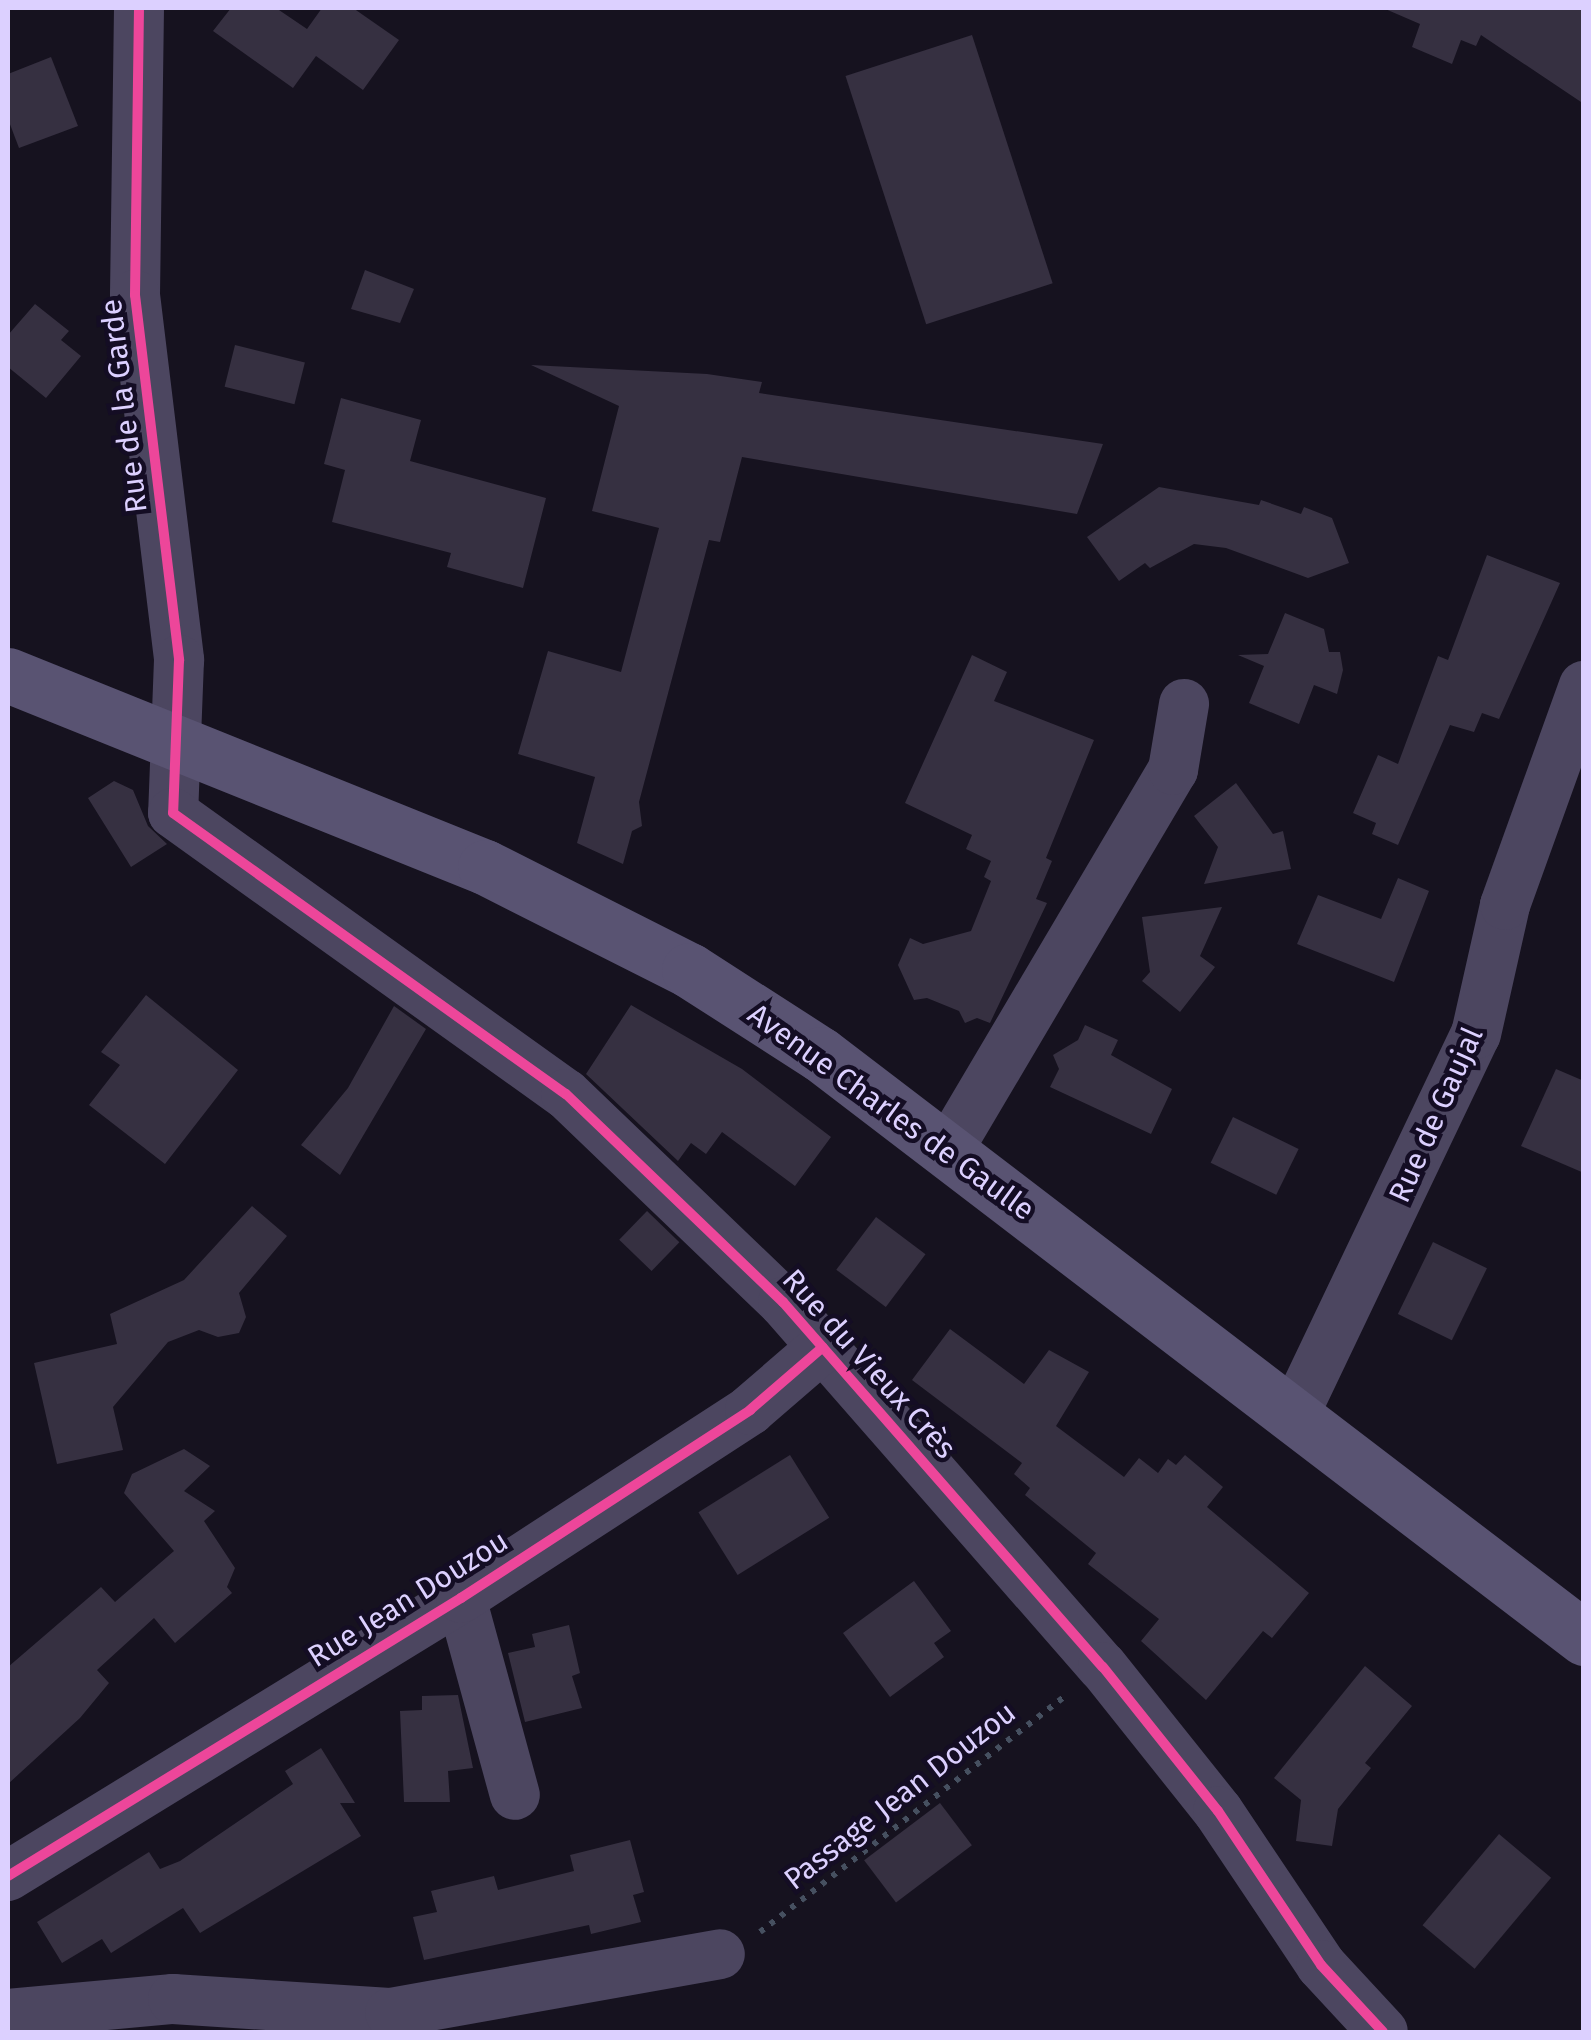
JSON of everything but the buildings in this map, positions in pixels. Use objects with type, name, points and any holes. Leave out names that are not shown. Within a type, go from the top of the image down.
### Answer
[{"type":"main road","name":"Avenue Charles de Gaulle","points":[[8,675],[175,738],[585,912],[820,1054],[1584,1638]]},
{"type":"street","name":"Rue de la Garde","points":[[139,8],[134,295],[179,660],[175,738]]},
{"type":"street","name":"Rue de Gaujal","points":[[1293,1417],[1476,1034],[1505,905],[1584,686]]},
{"type":"street","points":[[948,1150],[1173,770],[1184,704]]},
{"type":"street","name":"Rue du Vieux Crès","points":[[175,738],[172,813],[566,1094],[823,1348],[1104,1667],[1218,1811],[1321,1965],[1383,2032]]},
{"type":"street","name":"Rue Jean Douzou","points":[[8,1876],[461,1598],[750,1410],[823,1348]]},
{"type":"street","name":"Rue Jean Douzou","points":[[461,1598],[515,1795]]},
{"type":"street","points":[[8,2014],[172,1999],[390,2013],[720,1954]]},
{"type":"cycle path","points":[[139,8],[135,295],[179,660],[173,813],[566,1094],[783,1302],[1103,1667],[1218,1811],[1321,1965],[1383,2032]]},
{"type":"cycle path","points":[[8,1876],[461,1598],[750,1410],[823,1347]]}]
